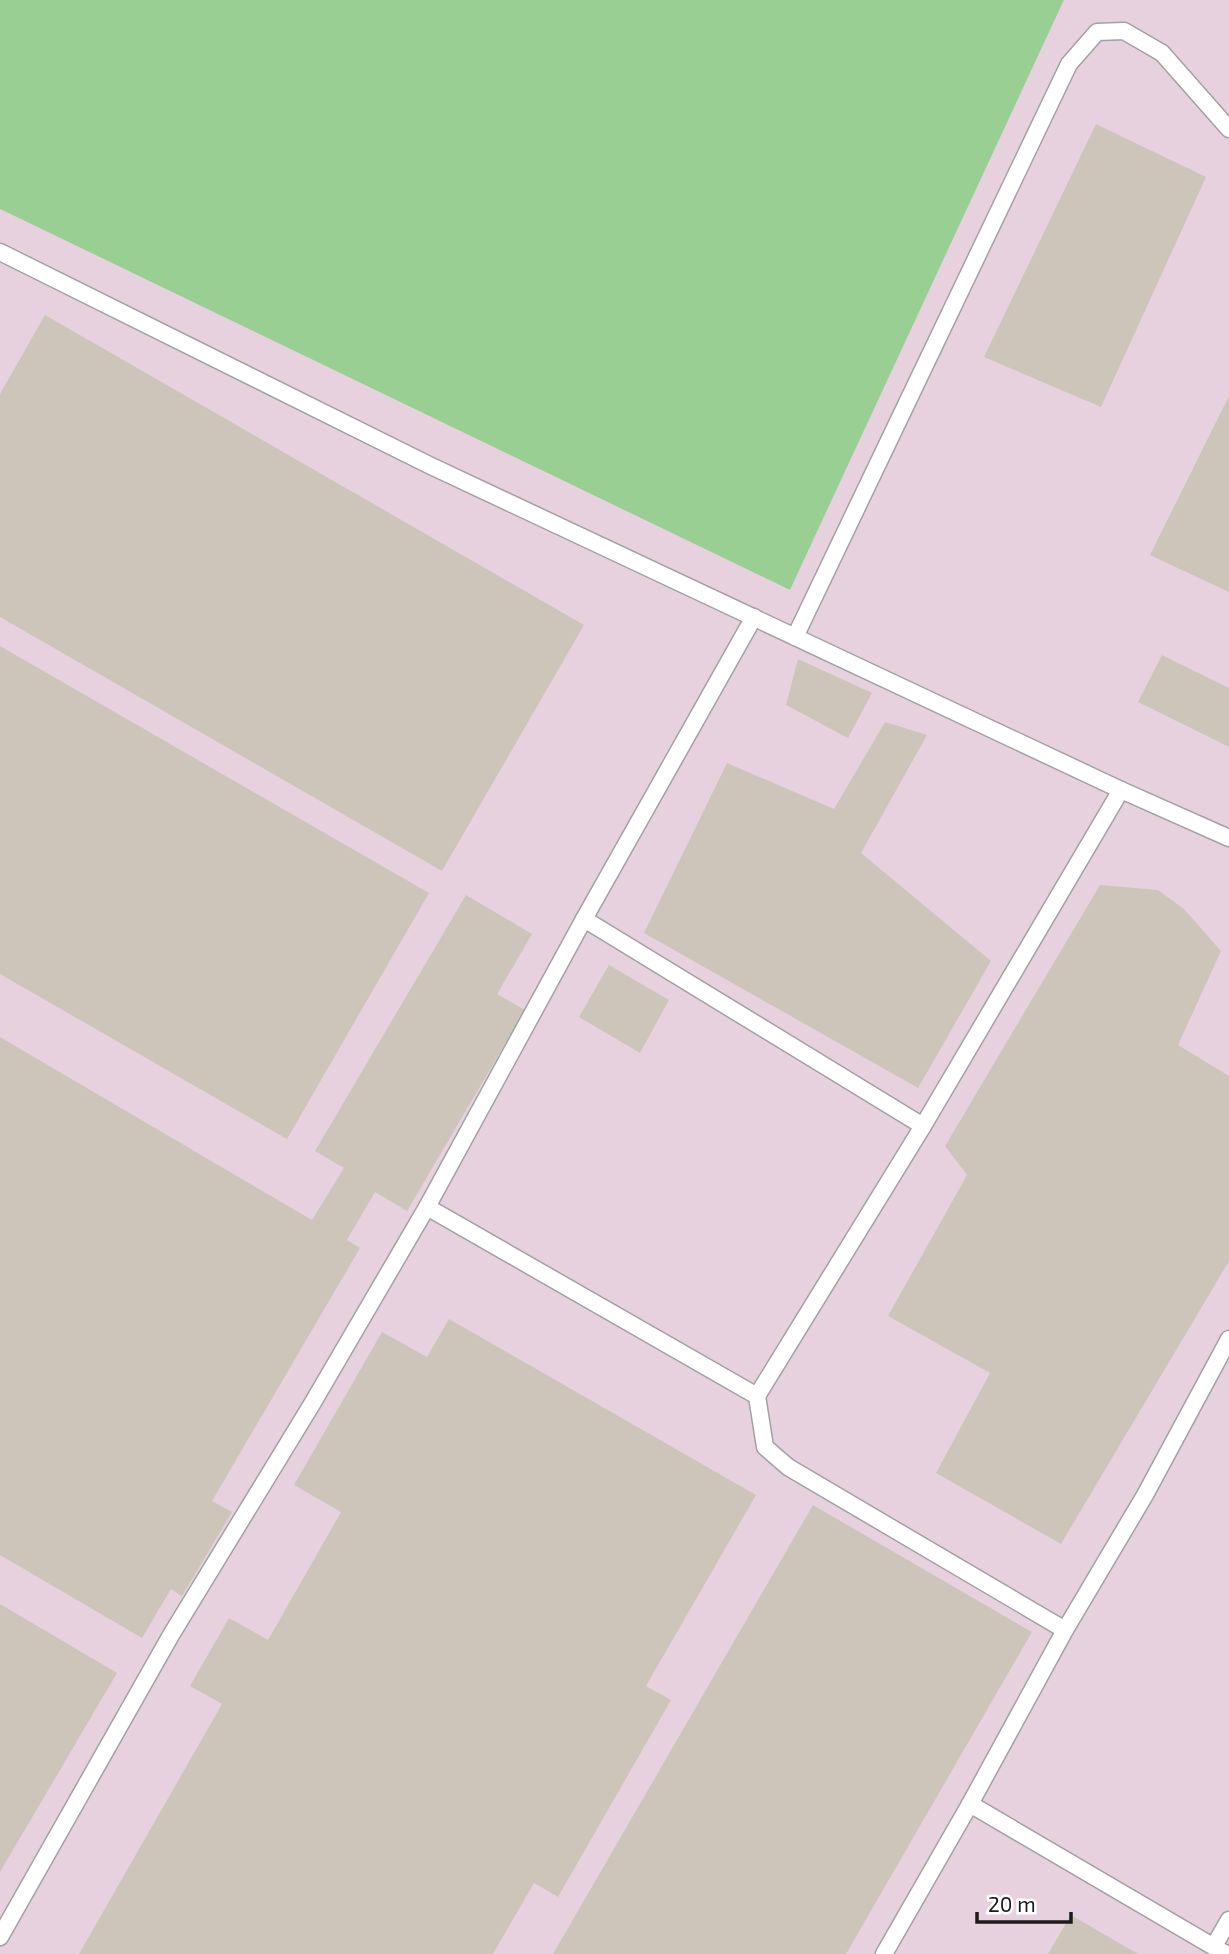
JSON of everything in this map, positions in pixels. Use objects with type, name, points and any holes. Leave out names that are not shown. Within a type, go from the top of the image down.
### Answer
[{"type":"lane","points":[[795,637],[1069,64],[1097,32],[1124,31],[1161,52],[1229,129]]},
{"type":"lane","points":[[0,251],[429,465],[1121,790],[1229,838]]},
{"type":"lane","points":[[0,1937],[171,1635],[312,1404],[427,1207],[584,919],[754,617]]},
{"type":"lane","points":[[1065,1630],[788,1467],[765,1447],[757,1396],[923,1126],[1121,790]]},
{"type":"lane","points":[[584,919],[923,1126]]},
{"type":"lane","points":[[427,1207],[757,1396]]},
{"type":"lane","points":[[884,1954],[1065,1630],[1145,1495],[1229,1339]]},
{"type":"lane","points":[[970,1804],[1220,1950],[1229,1920]]},
{"type":"shaded area","points":[[1064,0],[1229,0],[1229,1954],[0,1954],[0,209],[790,590]]},
{"type":"green space","points":[[0,0],[1064,0],[790,590],[0,209]]},
{"type":"building","points":[[1096,124],[1206,177],[1101,407],[984,357]]},
{"type":"building","points":[[45,315],[584,625],[442,871],[0,617],[0,394]]},
{"type":"building","points":[[1229,396],[1229,592],[1150,555]]},
{"type":"building","points":[[0,646],[429,893],[287,1139],[0,974]]},
{"type":"building","points":[[1162,655],[1229,688],[1229,747],[1138,702]]},
{"type":"building","points":[[798,659],[872,693],[848,738],[786,705]]},
{"type":"building","points":[[885,722],[927,735],[861,853],[991,961],[918,1088],[644,933],[727,763],[834,809]]},
{"type":"building","points":[[1100,885],[1158,890],[1184,909],[1221,951],[1178,1045],[1229,1076],[1229,1261],[1061,1544],[936,1473],[990,1373],[888,1316],[967,1175],[945,1146]]},
{"type":"building","points":[[466,895],[532,934],[497,994],[525,1010],[407,1211],[375,1192],[347,1240],[360,1248],[212,1501],[232,1512],[182,1596],[171,1589],[142,1638],[0,1555],[0,1037],[312,1220],[344,1168],[315,1151]]},
{"type":"building","points":[[609,965],[669,1000],[640,1053],[579,1017]]},
{"type":"building","points":[[449,1319],[756,1495],[646,1686],[671,1700],[558,1897],[534,1883],[493,1954],[79,1954],[222,1704],[190,1686],[229,1618],[268,1640],[341,1512],[294,1485],[382,1332],[427,1357]]},
{"type":"building","points":[[813,1505],[1032,1632],[846,1954],[553,1954]]},
{"type":"building","points":[[0,1604],[117,1673],[0,1872]]},
{"type":"building","points":[[1071,1915],[1138,1954],[1048,1954]]}]
